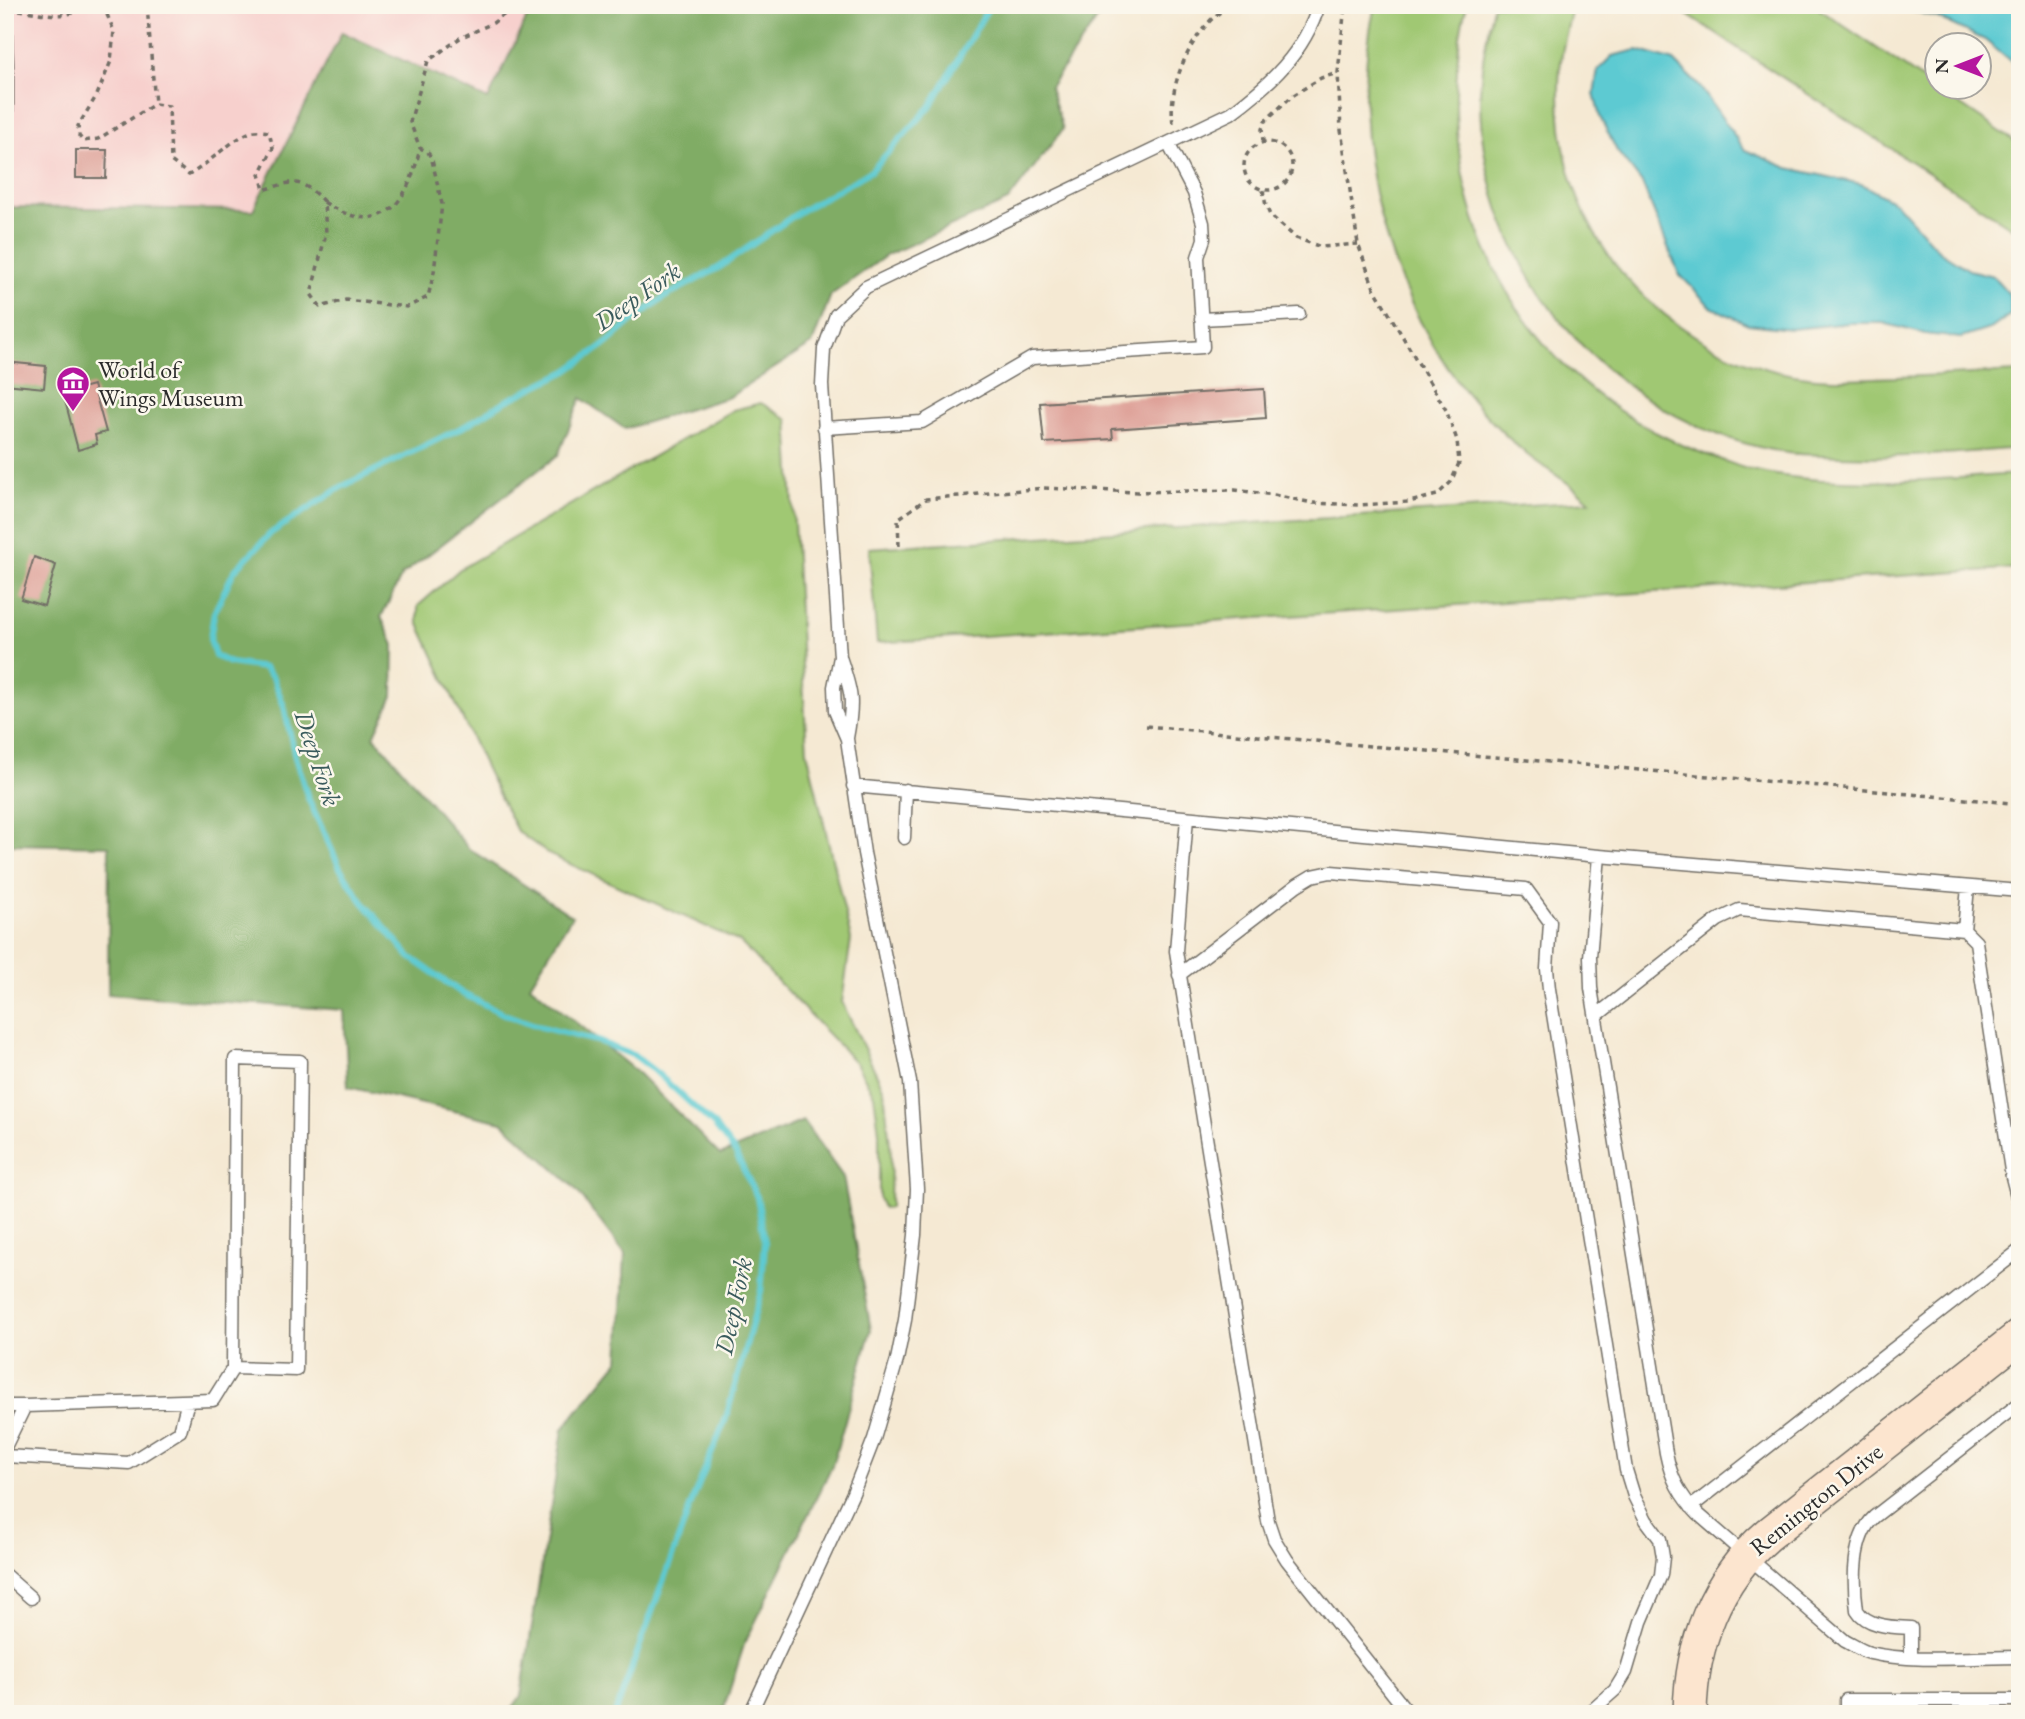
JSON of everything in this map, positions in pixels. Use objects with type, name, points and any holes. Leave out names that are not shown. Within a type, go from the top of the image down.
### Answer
[{"type":"street","name":"Remington Drive","points":[[1690,1714],[1692,1672],[1702,1631],[1716,1599],[1746,1556],[1769,1534],[2020,1336]]},
{"type":"lane","points":[[751,1714],[853,1493],[874,1439],[897,1360],[911,1276],[917,1189],[915,1122],[910,1082],[870,887],[847,739],[835,711],[834,687],[840,657],[824,428],[824,349],[836,315],[866,287],[1231,113],[1259,92],[1290,62],[1313,25],[1319,5]]},
{"type":"lane","points":[[5,124],[7,125],[6,9]]},
{"type":"lane","points":[[824,428],[922,422],[1031,358],[1203,347],[1198,257],[1204,239],[1203,223],[1173,141]]},
{"type":"lane","points":[[1201,319],[1299,314]]},
{"type":"lane","points":[[853,786],[1599,856],[2020,891]]},
{"type":"lane","points":[[904,838],[906,790]]},
{"type":"lane","points":[[2020,815],[2020,831]]},
{"type":"lane","points":[[1187,818],[1175,943],[1268,1521],[1274,1539],[1287,1560],[1409,1714]]},
{"type":"lane","points":[[1599,856],[1589,967],[1673,1480],[1690,1507],[1845,1641],[1867,1652],[1888,1656],[2020,1657]]},
{"type":"lane","points":[[1180,975],[1297,885],[1312,876],[1331,872],[1526,889],[1550,922],[1547,969],[1549,989],[1626,1470],[1634,1496],[1646,1520],[1660,1539],[1663,1557],[1661,1575],[1626,1672],[1615,1690],[1588,1714]]},
{"type":"lane","points":[[1964,930],[1968,887]]},
{"type":"lane","points":[[1596,1016],[1718,920],[1739,910],[1964,930],[1976,942],[2012,1177],[2020,1208]]},
{"type":"lane","points":[[2020,933],[2020,941]]},
{"type":"lane","points":[[5,1406],[213,1400],[233,1368],[235,1059],[300,1061],[296,1370],[233,1368]]},
{"type":"lane","points":[[1690,1507],[2020,1250]]},
{"type":"lane","points":[[5,1456],[129,1463],[180,1431],[188,1401]]},
{"type":"lane","points":[[1911,1657],[1911,1628],[1875,1623],[1861,1616],[1857,1610],[1856,1559],[1860,1534],[1874,1517],[2020,1403]]},
{"type":"lane","points":[[5,1447],[24,1406]]},
{"type":"lane","points":[[5,1574],[31,1598]]},
{"type":"lane","points":[[1846,1714],[1846,1700],[2020,1700]]},
{"type":"path","points":[[6,9],[24,8],[69,15],[81,12],[90,5]]},
{"type":"path","points":[[103,5],[114,30],[111,61],[97,95],[78,126],[79,136],[83,141],[99,139],[155,104],[169,106],[171,161],[189,175],[253,131],[269,132],[273,148],[260,174],[264,190],[286,183],[308,185],[337,211],[362,218],[383,215],[398,203],[411,183],[420,148],[410,122],[428,61],[460,38],[493,23],[509,11],[511,5]]},
{"type":"path","points":[[147,5],[155,104]]},
{"type":"path","points":[[1173,141],[1172,115],[1179,75],[1191,48],[1210,20],[1231,5]]},
{"type":"path","points":[[899,546],[898,519],[926,499],[1044,488],[1138,492],[1235,490],[1313,503],[1359,505],[1409,502],[1437,495],[1451,482],[1458,463],[1457,440],[1446,410],[1374,288],[1358,244],[1341,130],[1338,73],[1345,5]]},
{"type":"path","points":[[1264,142],[1262,129],[1265,121],[1292,96],[1321,78],[1338,73]]},
{"type":"path","points":[[1264,142],[1285,148],[1292,162],[1290,178],[1285,184],[1270,190],[1263,190],[1250,183],[1244,170],[1244,162],[1250,149],[1264,142]]},
{"type":"path","points":[[324,202],[326,233],[311,294],[320,307],[346,300],[407,307],[428,297],[434,272],[442,204],[432,160],[428,152],[420,148]]},
{"type":"path","points":[[1263,190],[1270,215],[1296,238],[1321,247],[1358,244]]},
{"type":"path","points":[[1146,726],[2013,803]]},
{"type":"shaded area","points":[[5,5],[747,5],[658,236],[5,283]]},
{"type":"green space","points":[[533,5],[1107,5],[1050,87],[1063,129],[1008,201],[887,255],[831,295],[812,344],[729,397],[625,429],[581,398],[558,455],[402,575],[381,617],[394,645],[393,696],[374,736],[469,849],[572,916],[530,985],[639,1074],[720,1155],[803,1121],[843,1177],[871,1330],[832,1466],[744,1645],[722,1714],[508,1714],[521,1696],[563,1429],[619,1360],[625,1254],[574,1187],[502,1122],[348,1087],[344,1010],[108,994],[109,846],[5,844],[5,207],[253,210],[342,32],[488,100]]},
{"type":"green space","points":[[1375,5],[1467,5],[1460,38],[1456,94],[1460,156],[1473,215],[1495,270],[1525,320],[1563,364],[1608,403],[1659,434],[1751,470],[1818,480],[1851,481],[2020,474],[2020,568],[877,643],[869,548],[1590,501],[1530,457],[1480,409],[1448,367],[1420,321],[1398,271],[1381,219],[1370,165],[1365,110],[1367,57]]},
{"type":"green space","points":[[1493,5],[1573,5],[1559,78],[1561,127],[1567,164],[1593,231],[1636,289],[1664,314],[1721,351],[1764,368],[1793,375],[1853,379],[2020,372],[2020,448],[1873,457],[1782,452],[1720,435],[1663,409],[1612,373],[1568,330],[1532,280],[1504,224],[1487,164],[1480,100]]},
{"type":"green space","points":[[1672,5],[1813,5],[1924,80],[1924,102],[1956,102],[2020,145],[2020,233]]},
{"type":"green space","points":[[761,403],[788,419],[807,751],[851,939],[842,1002],[884,1090],[891,1154],[890,1208],[883,1208],[879,1198],[879,1132],[874,1095],[856,1063],[740,942],[550,855],[517,831],[418,622],[418,606],[460,569],[733,410]]},
{"type":"water","points":[[1890,5],[2020,5],[2020,69],[1994,47],[1994,32],[1968,32],[1936,17]]},
{"type":"water","points":[[1637,50],[1674,61],[1700,87],[1745,150],[1788,168],[1861,184],[1896,203],[1939,251],[1969,270],[1993,276],[2009,294],[2011,314],[1992,328],[1961,338],[1925,334],[1883,323],[1849,323],[1791,329],[1748,324],[1711,307],[1679,274],[1642,183],[1617,151],[1600,117],[1594,94],[1598,70],[1612,56]]},
{"type":"building","points":[[76,150],[107,150],[106,178],[76,178]]},
{"type":"building","points":[[5,362],[46,366],[44,388],[5,384]]},
{"type":"building","points":[[93,385],[106,432],[95,435],[97,444],[78,450],[63,393]]},
{"type":"building","points":[[1264,389],[1266,418],[1112,429],[1113,439],[1044,443],[1040,403]]},
{"type":"building","points":[[34,557],[56,565],[44,606],[21,599]]},
{"type":"waterway","name":"Deep Fork","points":[[615,1714],[694,1496],[726,1418],[761,1291],[765,1243],[757,1197],[735,1152],[714,1125],[635,1056],[600,1042],[541,1027],[504,1014],[463,994],[410,957],[362,901],[340,868],[308,798],[295,757],[284,706],[273,678],[264,668],[230,663],[215,656],[210,639],[214,613],[234,571],[271,533],[341,487],[465,426],[504,402],[567,371],[668,295],[720,267],[799,212],[871,171],[930,107],[990,5]]},
{"type":"place","name":"World of Wings Museum","points":[[73,413]]}]
